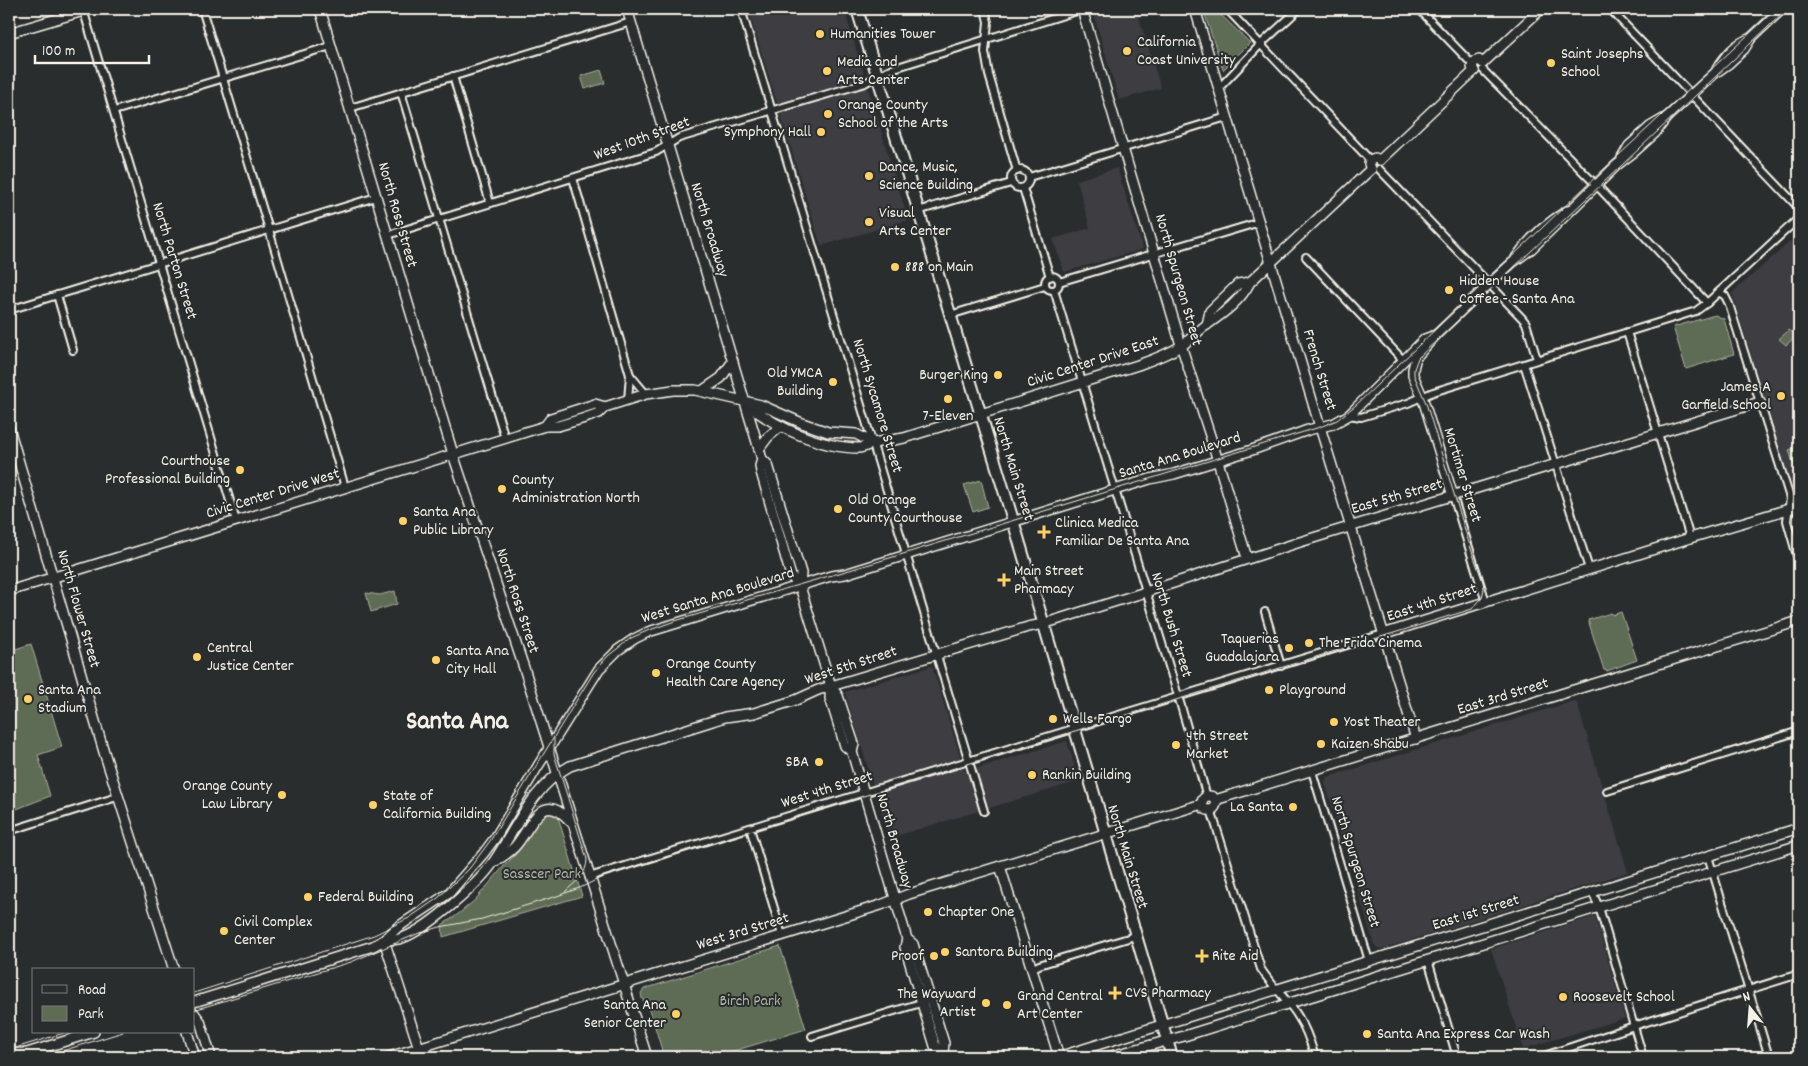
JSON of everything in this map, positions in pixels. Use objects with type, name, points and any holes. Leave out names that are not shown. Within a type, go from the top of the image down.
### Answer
[{"type":"main road","points":[[9,33],[86,9]]},
{"type":"main road","name":"North Ross Street","points":[[320,9],[453,454],[647,1057]]},
{"type":"main road","name":"North Broadway","points":[[627,9],[762,459],[761,472],[791,576],[800,586],[831,686],[838,696],[854,744],[852,752],[895,899],[907,938],[913,944],[926,1001],[944,1043],[943,1055]]},
{"type":"main road","name":"North Main Street","points":[[857,9],[981,414],[1172,1057]]},
{"type":"main road","name":"North Spurgeon Street","points":[[1083,9],[1181,346],[1247,558]]},
{"type":"main road","name":"French Street","points":[[1195,9],[1320,428],[1416,739]]},
{"type":"main road","name":"Civic Center Drive East","points":[[981,414],[1138,365],[1181,346],[1207,324],[1217,319],[1245,292],[1250,282],[1541,9]]},
{"type":"main road","points":[[1436,335],[1512,263],[1523,248],[1553,219],[1573,207],[1655,132],[1666,117],[1715,73],[1732,49],[1739,43],[1751,38],[1782,9]]},
{"type":"main road","name":"Santa Ana Boulevard","points":[[1047,511],[1218,460],[1308,430],[1333,424],[1349,415],[1425,339],[1436,335]]},
{"type":"main road","name":"Mortimer Street","points":[[1436,335],[1416,358],[1413,375],[1422,396],[1453,496]]},
{"type":"main road","points":[[702,391],[721,378],[733,361]]},
{"type":"main road","name":"Civic Center Drive West","points":[[9,591],[505,438],[548,422],[558,426],[584,418],[599,413],[605,407],[646,394],[673,390],[702,391],[761,405],[809,426],[828,432],[856,434],[873,443]]},
{"type":"main road","name":"Civic Center Drive West","points":[[745,402],[761,416],[799,434],[830,444],[861,448],[873,443],[904,438],[981,414]]},
{"type":"main road","name":"East 5th Street","points":[[1043,624],[1350,526],[1760,402]]},
{"type":"main road","points":[[759,449],[768,437],[781,426]]},
{"type":"main road","name":"North Flower Street","points":[[9,428],[117,796],[173,968]]},
{"type":"main road","name":"East 4th Street","points":[[1384,634],[1589,569],[1799,506]]},
{"type":"main road","name":"West Santa Ana Boulevard","points":[[384,940],[398,927],[448,893],[470,870],[495,838],[599,669],[618,650],[634,639],[667,625],[1047,511]]},
{"type":"main road","name":"East 3rd Street","points":[[1105,834],[1799,622]]},
{"type":"main road","name":"West 5th Street","points":[[556,774],[570,766],[725,718],[754,713],[796,700],[831,686],[1043,624]]},
{"type":"main road","name":"West Santa Ana Boulevard","points":[[195,1002],[362,950],[384,940],[401,938],[436,917],[465,894],[494,862],[534,800],[556,774]]},
{"type":"main road","points":[[1208,801],[1206,810],[1211,810]]},
{"type":"main road","points":[[494,862],[510,852],[535,816],[542,810],[552,809],[562,812],[571,822]]},
{"type":"main road","name":"East 1st Street","points":[[1058,1057],[1799,828]]},
{"type":"main road","name":"West 3rd Street","points":[[389,1057],[1105,834]]},
{"type":"main road","name":"East 1st Street","points":[[1108,1057],[1288,1004],[1799,845]]},
{"type":"main road","points":[[1000,866],[1058,1057]]},
{"type":"main road","points":[[384,940],[419,1048]]},
{"type":"main road","points":[[195,1014],[200,1021],[211,1057]]},
{"type":"main road","points":[[9,1054],[23,1055],[88,1034]]},
{"type":"main road","points":[[188,1034],[195,1057]]},
{"type":"street","name":"North Parton Street","points":[[86,9],[114,111],[236,521]]},
{"type":"street","points":[[202,9],[345,487]]},
{"type":"street","name":"North Sycamore Street","points":[[741,9],[984,812]]},
{"type":"street","points":[[985,9],[988,22],[984,52],[1017,171]]},
{"type":"street","name":"West 10th Street","points":[[388,235],[654,153],[681,138],[865,83],[888,70],[1083,9]]},
{"type":"street","points":[[1227,9],[1526,323],[1537,359]]},
{"type":"street","points":[[1219,88],[1261,44],[1299,9]]},
{"type":"street","points":[[1419,9],[1596,185],[1707,303]]},
{"type":"street","points":[[1610,9],[1799,208]]},
{"type":"street","points":[[350,108],[631,22]]},
{"type":"street","points":[[114,111],[331,46]]},
{"type":"street","points":[[453,76],[490,203]]},
{"type":"street","points":[[401,92],[505,438]]},
{"type":"street","points":[[1029,177],[1228,117]]},
{"type":"street","points":[[1017,171],[1026,172],[1029,177],[1027,185],[1023,188]]},
{"type":"street","points":[[1017,171],[1011,177],[1012,183],[1015,187],[1023,188]]},
{"type":"street","points":[[573,178],[630,375],[628,400]]},
{"type":"street","points":[[918,211],[1012,183]]},
{"type":"street","points":[[1023,188],[1050,277]]},
{"type":"street","points":[[9,310],[376,197]]},
{"type":"street","points":[[1349,415],[1361,417],[1537,359],[1696,311],[1799,218]]},
{"type":"street","points":[[1058,282],[1260,222]]},
{"type":"street","points":[[1306,257],[1403,360]]},
{"type":"street","points":[[1050,277],[1056,278],[1058,282]]},
{"type":"street","points":[[1045,286],[1046,280],[1050,277]]},
{"type":"street","points":[[950,315],[1045,286],[1054,290],[1058,286],[1058,282]]},
{"type":"street","name":"North Bush Street","points":[[1054,290],[1179,697],[1208,801]]},
{"type":"street","points":[[1719,292],[1725,296],[1729,304],[1790,498],[1787,521],[1799,563]]},
{"type":"street","points":[[57,295],[73,350]]},
{"type":"street","points":[[1627,332],[1690,538]]},
{"type":"street","points":[[1524,364],[1589,569]]},
{"type":"street","points":[[630,375],[646,394]]},
{"type":"street","name":"Mortimer Street","points":[[1453,496],[1486,602]]},
{"type":"street","points":[[1265,612],[1281,666]]},
{"type":"street","name":"East 4th Street","points":[[1074,729],[1384,634]]},
{"type":"street","name":"West 4th Street","points":[[589,877],[1074,729]]},
{"type":"street","points":[[1607,791],[1799,731]]},
{"type":"street","name":"North Spurgeon Street","points":[[1312,771],[1369,961]]},
{"type":"street","points":[[9,830],[117,796]]},
{"type":"street","points":[[1211,810],[1261,969],[1268,982],[1299,1017],[1310,1040],[1315,1057]]},
{"type":"street","points":[[750,828],[782,935]]},
{"type":"street","points":[[1708,856],[1769,1057]]},
{"type":"street","points":[[1592,892],[1600,907],[1643,1057]]},
{"type":"street","points":[[1032,969],[1039,965],[1135,936]]},
{"type":"street","points":[[1428,960],[1458,1057]]},
{"type":"street","points":[[1541,1057],[1799,974]]},
{"type":"street","points":[[812,1036],[926,1001]]},
{"type":"shaded area","name":"Orange County School of the Arts","points":[[748,9],[844,9],[908,220],[821,246]]},
{"type":"shaded area","name":"California Coast University","points":[[1114,9],[1136,9],[1161,88],[1119,100],[1094,15]]},
{"type":"shaded area","points":[[1117,168],[1143,249],[1064,272],[1053,239],[1090,228],[1077,180]]},
{"type":"shaded area","name":"James A Garfield School","points":[[1799,234],[1799,498],[1796,499],[1732,293]]},
{"type":"shaded area","points":[[932,666],[965,772],[1067,741],[1079,781],[889,838],[845,692]]},
{"type":"shaded area","points":[[1574,701],[1577,703],[1628,872],[1383,949],[1377,948],[1374,944],[1325,783],[1326,779]]},
{"type":"shaded area","name":"Roosevelt School","points":[[1595,916],[1625,1018],[1523,1049],[1491,949]]},
{"type":"green space","points":[[1203,9],[1215,9],[1250,43],[1223,70]]},
{"type":"green space","points":[[601,70],[605,83],[585,89],[581,76]]},
{"type":"green space","points":[[1715,315],[1724,319],[1734,354],[1686,369],[1673,327]]},
{"type":"green space","points":[[1789,330],[1796,336],[1786,345],[1779,339]]},
{"type":"green space","points":[[1799,447],[1799,482],[1789,450]]},
{"type":"green space","points":[[981,480],[988,507],[973,512],[964,485]]},
{"type":"green space","points":[[395,591],[397,604],[371,612],[366,593],[380,595]]},
{"type":"green space","points":[[1621,612],[1637,660],[1607,671],[1604,670],[1588,620]]},
{"type":"green space","name":"Santa Ana Stadium","points":[[31,644],[62,747],[38,755],[50,796],[9,812],[9,651]]},
{"type":"green space","name":"Sasscer Park","points":[[550,813],[558,817],[582,896],[443,937],[442,925],[475,900],[516,854],[542,815]]},
{"type":"green space","name":"Birch Park","points":[[780,946],[806,1029],[714,1057],[664,1057],[652,1017],[642,999],[641,993],[644,989]]},
{"type":"tram line","points":[[195,993],[374,935],[409,918],[438,898],[469,869],[490,841],[594,672],[608,656],[631,638],[675,621],[870,564],[1320,427],[1337,420],[1356,405],[1605,168],[1776,9]]},
{"type":"tram line","points":[[195,1010],[351,962],[417,934],[440,927],[482,919],[557,896],[616,872],[1472,609],[1482,598],[1483,582],[1426,403],[1414,375],[1418,358],[1787,9]]},
{"type":"tram line","points":[[554,738],[554,754],[587,859],[583,874],[565,892]]},
{"type":"tram line","points":[[9,1050],[61,1034]]},
{"type":"tram line","points":[[43,1057],[117,1034]]},
{"type":"place","name":"Humanities Tower","points":[[820,34]]},
{"type":"place","name":"California Coast University","points":[[1127,51]]},
{"type":"place","name":"Saint Josephs School","points":[[1551,63]]},
{"type":"place","name":"Media and Arts Center","points":[[827,71]]},
{"type":"place","name":"Orange County School of the Arts","points":[[828,114]]},
{"type":"place","name":"Symphony Hall","points":[[821,132]]},
{"type":"place","name":"Dance, Music, Science Building","points":[[869,176]]},
{"type":"place","name":"Visual Arts Center","points":[[869,222]]},
{"type":"place","name":"888 on Main","points":[[895,267]]},
{"type":"place","name":"Hidden House Coffee - Santa Ana","points":[[1449,290]]},
{"type":"place","name":"Burger King","points":[[998,375]]},
{"type":"place","name":"Old YMCA Building","points":[[833,382]]},
{"type":"place","name":"James A Garfield School","points":[[1781,396]]},
{"type":"place","name":"7-Eleven","points":[[948,399]]},
{"type":"place","name":"Courthouse Professional Building","points":[[240,470]]},
{"type":"place","name":"County Administration North","points":[[502,489]]},
{"type":"place","name":"Old Orange County Courthouse","points":[[838,509]]},
{"type":"place","name":"Santa Ana Public Library","points":[[403,521]]},
{"type":"place","name":"Clinica Medica Familiar De Santa Ana","points":[[1044,532]]},
{"type":"place","name":"Main Street Pharmacy","points":[[1004,580]]},
{"type":"place","name":"The Frida Cinema","points":[[1309,643]]},
{"type":"place","name":"Taquerias Guadalajara","points":[[1289,648]]},
{"type":"place","name":"Central Justice Center","points":[[197,657]]},
{"type":"place","name":"Santa Ana City Hall","points":[[436,660]]},
{"type":"place","name":"Orange County Health Care Agency","points":[[656,673]]},
{"type":"place","name":"Playground","points":[[1269,690]]},
{"type":"place","name":"Santa Ana Stadium","points":[[28,699]]},
{"type":"place","name":"Wells Fargo","points":[[1053,719]]},
{"type":"place","name":"Yost Theater","points":[[1334,722]]},
{"type":"place","name":"Kaizen Shabu","points":[[1321,744]]},
{"type":"place","name":"4th Street Market","points":[[1176,745]]},
{"type":"place","name":"SBA","points":[[819,762]]},
{"type":"place","name":"Rankin Building","points":[[1032,775]]},
{"type":"place","name":"Orange County Law Library","points":[[282,795]]},
{"type":"place","name":"State of California Building","points":[[373,805]]},
{"type":"place","name":"La Santa","points":[[1293,807]]},
{"type":"place","name":"Federal Building","points":[[308,897]]},
{"type":"place","name":"Chapter One","points":[[928,912]]},
{"type":"place","name":"Civil Complex Center","points":[[224,931]]},
{"type":"place","name":"Santora Building","points":[[945,952]]},
{"type":"place","name":"Proof","points":[[934,956]]},
{"type":"place","name":"Rite Aid","points":[[1202,956]]},
{"type":"place","name":"CVS Pharmacy","points":[[1115,993]]},
{"type":"place","name":"Roosevelt School","points":[[1563,997]]},
{"type":"place","name":"The Wayward Artist","points":[[986,1003]]},
{"type":"place","name":"Grand Central Art Center","points":[[1007,1005]]},
{"type":"place","name":"Santa Ana Senior Center","points":[[676,1014]]},
{"type":"place","name":"Santa Ana Express Car Wash","points":[[1367,1034]]},
{"type":"district","name":"Santa Ana","points":[[457,722]]}]
